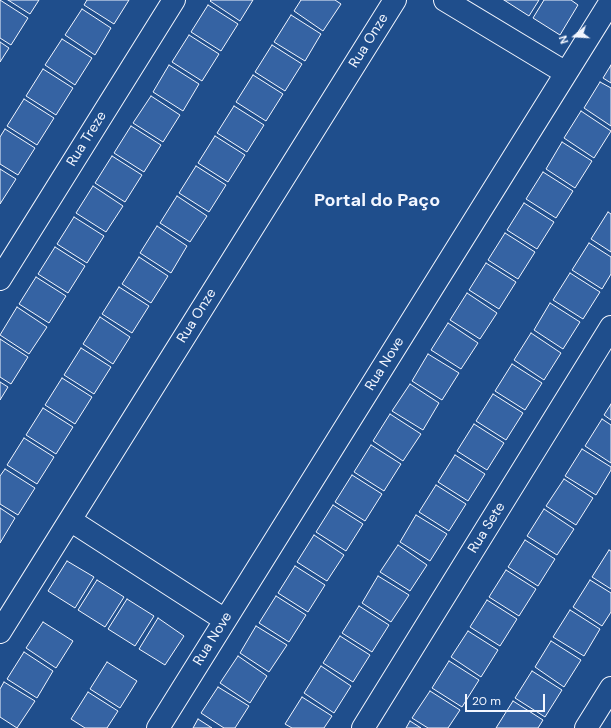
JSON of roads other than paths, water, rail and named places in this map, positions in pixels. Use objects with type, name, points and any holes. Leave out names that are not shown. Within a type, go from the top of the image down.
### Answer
[{"type":"street","name":"Rua Treze","points":[[0,279],[174,0]]},
{"type":"street","name":"Rua Onze","points":[[0,632],[395,0]]},
{"type":"street","points":[[445,0],[566,73]]},
{"type":"street","name":"Rua Nove","points":[[158,728],[611,1]]},
{"type":"street","name":"Rua Sete","points":[[363,728],[611,327]]},
{"type":"street","points":[[70,520],[225,620]]},
{"type":"street","points":[[586,728],[611,688]]},
{"type":"district","name":"Portal do Paço","points":[[377,201]]}]
